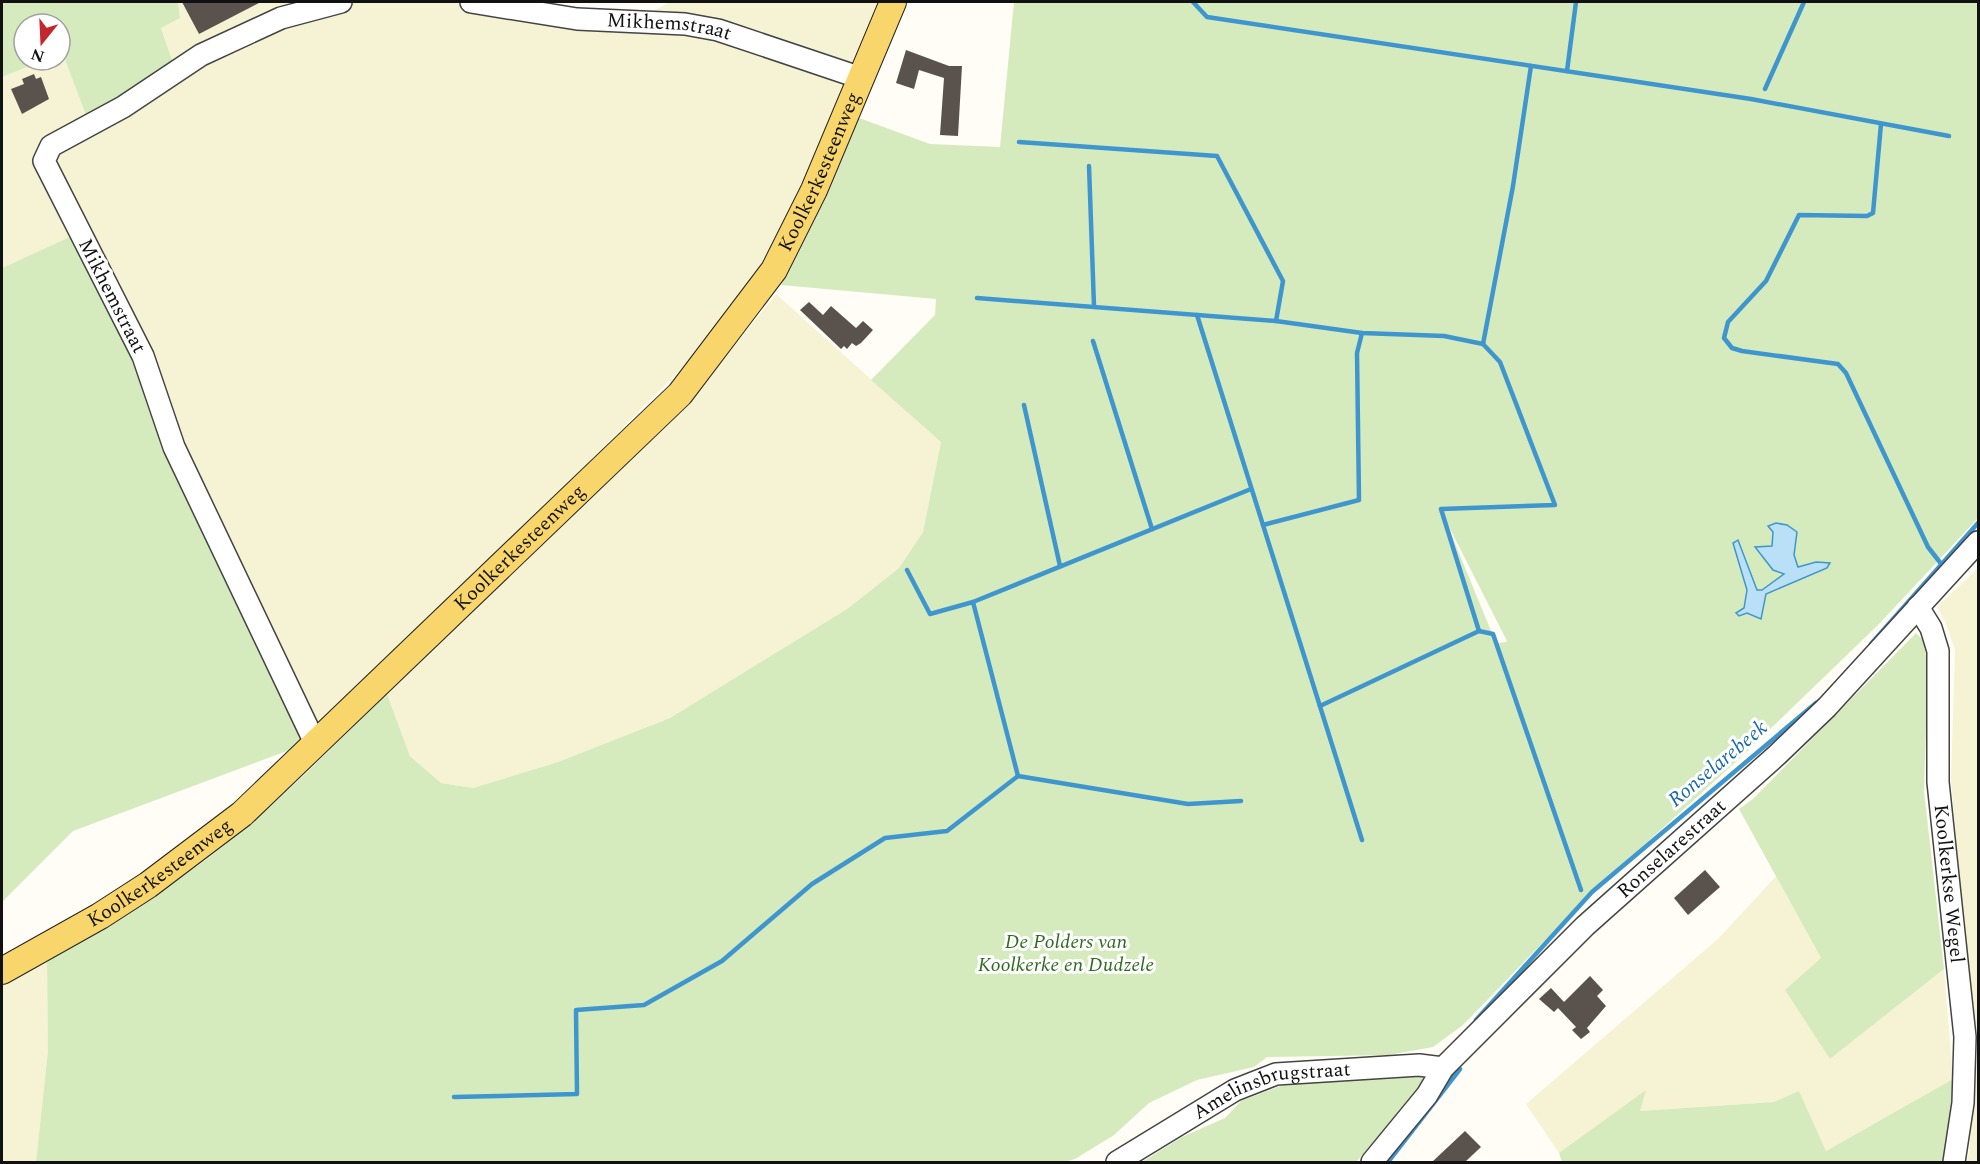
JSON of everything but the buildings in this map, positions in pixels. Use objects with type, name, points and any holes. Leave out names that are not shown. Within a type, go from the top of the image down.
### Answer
[{"type":"main road","name":"Koolkerkesteenweg","points":[[2,971],[100,916],[187,858],[242,814],[316,746],[680,394],[774,270],[814,190],[893,2]]},
{"type":"street","name":"Mikhemstraat","points":[[316,746],[174,447],[143,356],[44,161],[51,146],[123,107],[201,55],[281,18],[341,2]]},
{"type":"street","name":"Mikhemstraat","points":[[471,2],[577,19],[685,24],[718,30],[861,78]]},
{"type":"street","name":"Ronselarestraat","points":[[1372,1162],[1427,1095],[1443,1068],[1585,926],[1777,755],[1827,707],[1978,542]]},
{"type":"street","name":"Koolkerkse Wegel","points":[[1918,607],[1931,628],[1939,660],[1938,782],[1965,1037],[1963,1103],[1954,1162]]},
{"type":"street","name":"Amelinsbrugstraat","points":[[1117,1162],[1235,1090],[1276,1074],[1419,1065],[1443,1068]]},
{"type":"shaded area","points":[[178,2],[324,2],[175,68],[161,27],[180,18]]},
{"type":"shaded area","points":[[446,2],[684,27],[852,81],[776,250],[692,358],[320,732],[312,725],[50,153],[204,58],[345,4]]},
{"type":"shaded area","points":[[670,2],[884,2],[856,69],[637,20]]},
{"type":"shaded area","points":[[15,72],[70,72],[89,123],[49,143],[76,234],[2,268],[2,77]]},
{"type":"shaded area","points":[[776,294],[941,442],[923,532],[899,568],[847,609],[670,718],[558,762],[473,788],[441,783],[410,756],[387,694],[689,402]]},
{"type":"shaded area","points":[[1978,568],[1978,1042],[1963,937],[1951,778],[1955,650],[1945,621],[1937,607]]},
{"type":"shaded area","points":[[1776,876],[1821,958],[1830,1059],[1944,969],[1953,1079],[1826,1151],[1799,1092],[1774,1102],[1640,1111],[1637,1106],[1559,1153],[1526,1104],[1719,938]]},
{"type":"shaded area","points":[[47,962],[48,1049],[36,1162],[2,1162],[2,985]]},
{"type":"shaded area","points":[[1978,1044],[1978,1162],[1966,1162],[1969,1153]]},
{"type":"green space","points":[[2,2],[178,2],[180,18],[161,28],[175,68],[89,123],[70,72],[72,72],[72,12],[12,12],[12,72],[15,72],[2,77]]},
{"type":"green space","name":"De Polders van Koolkerke en Dudzele","points":[[1014,2],[1978,2],[1978,518],[1879,624],[1739,759],[1592,892],[1463,1025],[1433,1047],[1389,1055],[1267,1057],[1254,1067],[1197,1080],[1149,1103],[1114,1135],[1075,1159],[1064,1162],[36,1162],[48,1050],[47,962],[155,895],[217,851],[292,786],[387,694],[410,756],[441,783],[473,788],[558,762],[670,718],[847,609],[899,568],[923,532],[941,442],[871,380],[935,315],[936,299],[781,285],[827,195],[859,118],[930,144],[1000,147]],"holes":[[[1445,519],[1507,641],[1496,643]]]},
{"type":"green space","points":[[76,234],[308,743],[73,831],[2,902],[2,268]]},
{"type":"green space","points":[[1916,633],[1923,640],[1928,665],[1924,791],[1944,969],[1830,1059],[1785,990],[1821,958],[1739,809],[1753,799]]},
{"type":"green space","points":[[1419,1075],[1424,1080],[1417,1093],[1356,1162],[1142,1162],[1182,1137],[1225,1118],[1241,1101],[1299,1079],[1345,1081]]},
{"type":"green space","points":[[1953,1079],[1952,1107],[1943,1162],[1562,1162],[1559,1153],[1646,1090],[1640,1111],[1774,1102],[1799,1091],[1826,1151]]},
{"type":"water","points":[[1776,523],[1787,525],[1797,532],[1794,555],[1798,567],[1816,562],[1830,563],[1827,568],[1766,594],[1761,619],[1747,613],[1739,616],[1736,613],[1744,608],[1747,590],[1733,543],[1738,540],[1757,590],[1762,590],[1784,574],[1773,570],[1755,547],[1772,546],[1773,532],[1768,526]]},
{"type":"waterway","points":[[1193,2],[1207,17],[1751,99],[1949,136]]},
{"type":"waterway","points":[[1567,71],[1576,2]]},
{"type":"waterway","points":[[1765,89],[1804,2]]},
{"type":"waterway","points":[[977,298],[1276,321],[1362,333],[1444,336],[1483,344],[1513,186],[1531,66]]},
{"type":"waterway","points":[[1881,124],[1873,213],[1867,216],[1799,215],[1766,281],[1728,322],[1724,338],[1732,348],[1742,351],[1838,364],[1846,373],[1928,547],[1942,565]]},
{"type":"waterway","points":[[1019,142],[1217,156],[1283,281],[1276,321]]},
{"type":"waterway","points":[[1089,166],[1094,306]]},
{"type":"waterway","points":[[1197,315],[1362,840]]},
{"type":"waterway","points":[[1263,525],[1359,500],[1357,353],[1362,333]]},
{"type":"waterway","points":[[1093,341],[1152,529]]},
{"type":"waterway","points":[[1479,631],[1441,509],[1555,505],[1500,362],[1483,344]]},
{"type":"waterway","points":[[1024,405],[1060,566]]},
{"type":"waterway","points":[[973,602],[1251,489]]},
{"type":"waterway","name":"Ronselarebeek","points":[[1871,644],[1978,523]]},
{"type":"waterway","points":[[907,570],[930,614],[973,602],[1018,776]]},
{"type":"waterway","points":[[1320,706],[1479,631],[1493,634],[1581,890]]},
{"type":"waterway","name":"Ronselarebeek","points":[[1476,1020],[1592,892],[1816,703]]},
{"type":"waterway","points":[[454,1097],[577,1094],[576,1010],[644,1005],[722,961],[812,884],[885,838],[947,831],[1018,776],[1188,804],[1241,801]]},
{"type":"waterway","name":"Ronselarebeek","points":[[1388,1162],[1460,1069]]}]
